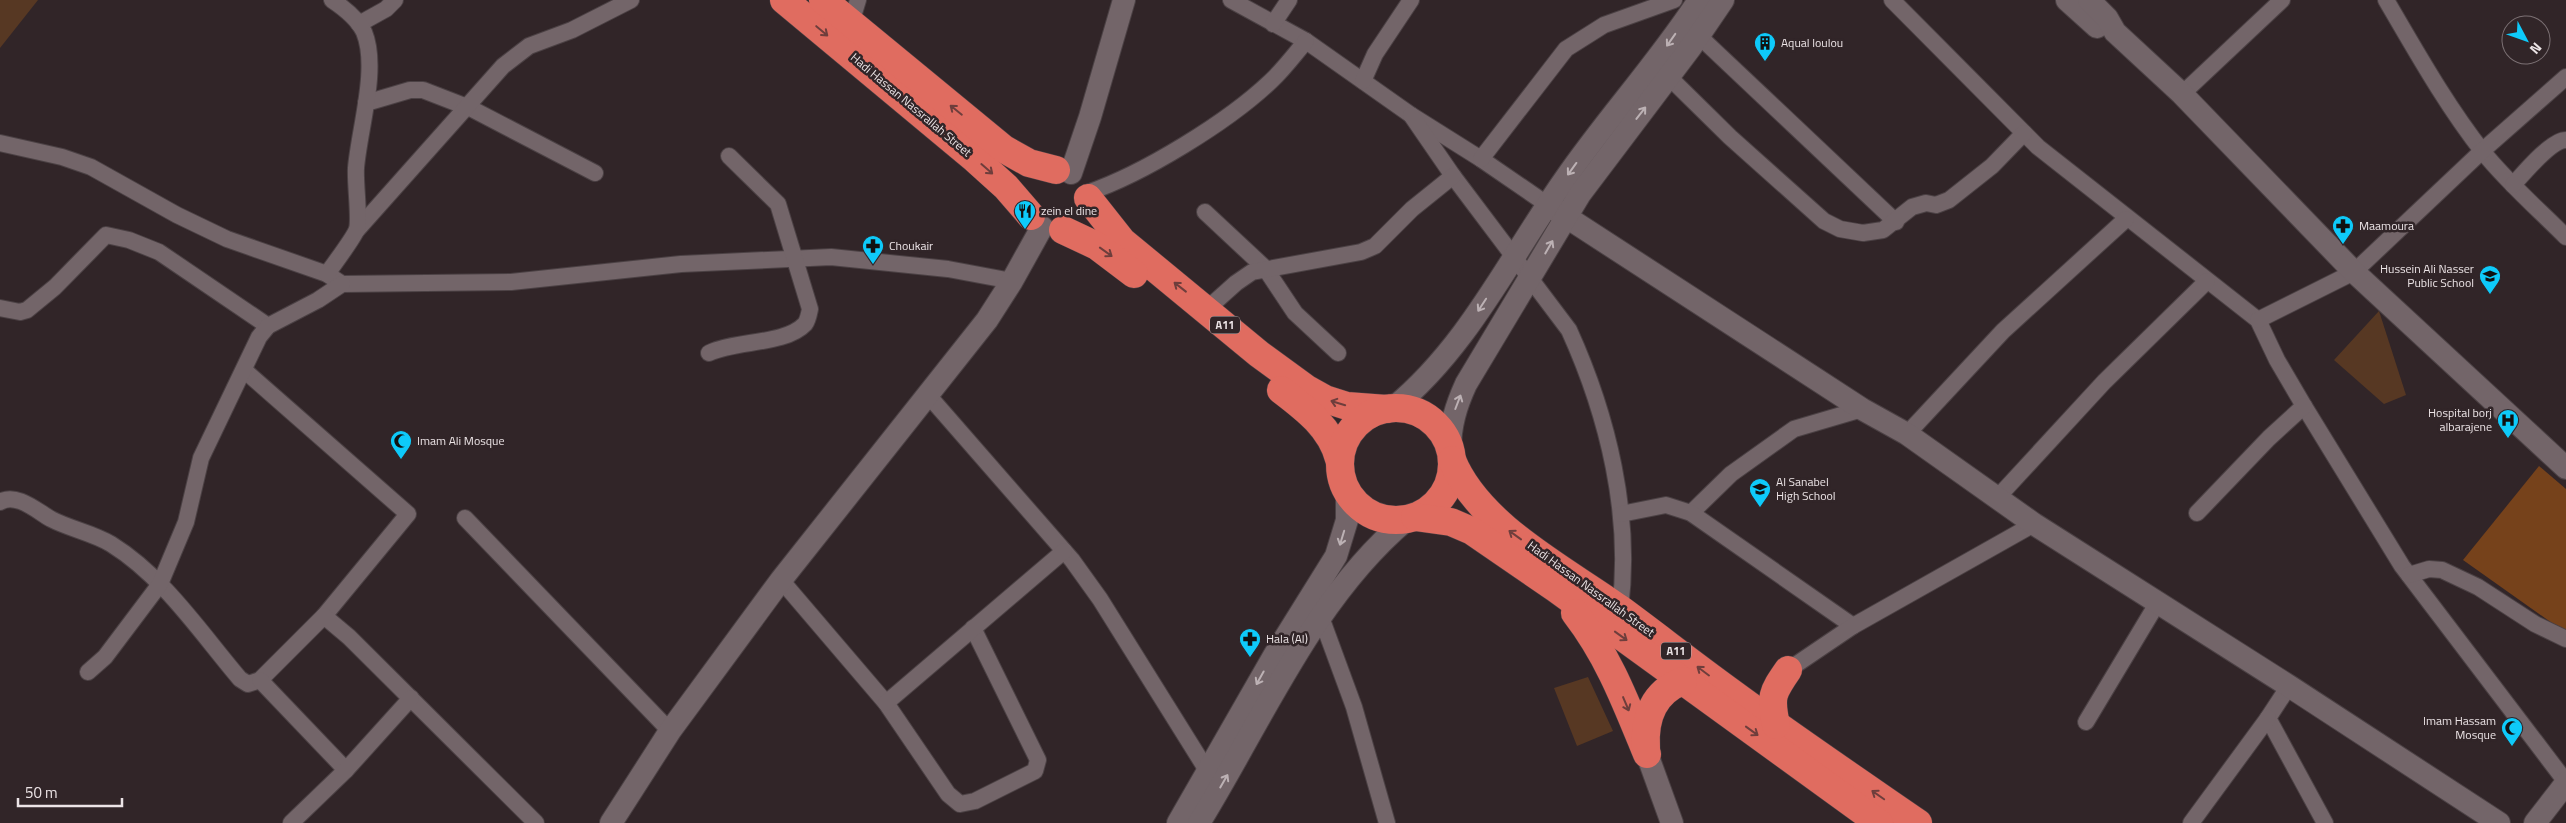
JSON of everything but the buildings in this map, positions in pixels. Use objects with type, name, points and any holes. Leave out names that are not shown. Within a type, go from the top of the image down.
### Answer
[{"type":"highway","name":"Hadi Hassan Nassrallah Street","points":[[784,0],[976,159],[1045,224],[1106,252],[1304,407],[1332,439],[1339,459]]},
{"type":"highway","name":"Hadi Hassan Nassrallah Street","points":[[823,0],[854,12],[1004,149],[1029,163],[1075,184]]},
{"type":"highway","points":[[1042,175],[1075,184],[1083,217],[1072,227],[1045,224],[1027,201],[1031,186],[1042,175]]},
{"type":"highway","name":"A11","points":[[1075,184],[1122,242],[1207,309],[1259,354],[1315,395],[1358,408],[1412,410],[1429,419],[1442,432],[1451,455]]},
{"type":"highway","points":[[1339,459],[1343,444],[1351,430],[1367,416],[1390,408]]},
{"type":"highway","name":"Hadi Hassan Nassrallah Street","points":[[1451,455],[1468,491],[1489,514],[1620,609],[1732,694],[1918,823]]},
{"type":"highway","points":[[1411,518],[1431,508],[1443,495],[1450,478],[1451,455]]},
{"type":"highway","name":"A11","points":[[1339,459],[1341,478],[1354,503],[1370,514],[1388,520],[1411,518]]},
{"type":"highway","name":"Hadi Hassan Nassrallah Street","points":[[1411,518],[1451,522],[1466,528],[1555,588],[1879,823]]},
{"type":"highway","points":[[1555,588],[1606,657],[1647,754]]},
{"type":"highway","points":[[1732,694],[1746,690],[1788,670]]},
{"type":"highway","points":[[1776,725],[1772,709],[1772,695],[1788,670]]},
{"type":"highway","points":[[1647,754],[1646,730],[1652,706],[1666,690],[1683,682]]},
{"type":"street","points":[[332,0],[359,24],[366,40],[368,52],[366,103],[358,149],[355,184],[357,230]]},
{"type":"street","points":[[359,24],[386,9],[395,0]]},
{"type":"street","points":[[327,274],[357,230],[465,106],[503,66],[529,46],[572,30],[631,0]]},
{"type":"street","points":[[1124,0],[1090,117],[1075,184],[1106,187],[1165,155],[1233,113],[1272,80],[1306,41]]},
{"type":"street","points":[[1231,0],[1306,41],[1411,116],[1481,159],[1566,217],[1862,409],[1907,434],[2034,524],[2290,686],[2499,823]]},
{"type":"street","points":[[1273,24],[1290,0]]},
{"type":"street","points":[[1363,81],[1375,54],[1411,0]]},
{"type":"street","points":[[1481,159],[1566,49],[1604,25],[1674,0]]},
{"type":"street","points":[[1390,408],[1412,392],[1450,352],[1580,158],[1661,55],[1698,0]]},
{"type":"street","points":[[1451,455],[1450,428],[1466,384],[1566,217],[1598,168],[1699,36],[1724,0]]},
{"type":"street","points":[[1892,0],[2038,147],[2126,219],[2258,320],[2277,360],[2370,517],[2409,575],[2566,783],[2535,823]]},
{"type":"street","points":[[2067,0],[2097,27],[2115,32]]},
{"type":"street","points":[[2089,0],[2106,18],[2115,32],[2182,94],[2354,272],[2566,468]]},
{"type":"street","points":[[2182,94],[2282,0]]},
{"type":"street","points":[[2386,0],[2433,78],[2482,151],[2513,185],[2566,237]]},
{"type":"street","points":[[1699,36],[1896,222]]},
{"type":"street","points":[[1668,77],[1730,137],[1824,221],[1840,228],[1863,233],[1884,230],[1912,207],[1920,204],[1936,205],[1949,200],[1992,166],[2024,133]]},
{"type":"street","points":[[2258,320],[2354,272],[2482,151],[2566,77]]},
{"type":"street","points":[[366,103],[418,89],[465,106],[595,173]]},
{"type":"street","points":[[1411,116],[1453,176],[1569,330],[1581,356],[1608,446],[1621,514],[1623,568],[1620,609]]},
{"type":"street","points":[[2513,185],[2546,152],[2562,140],[2566,140]]},
{"type":"street","points":[[0,143],[62,157],[91,167],[177,215],[227,239],[327,274],[342,284]]},
{"type":"street","points":[[709,353],[732,344],[775,338],[793,332],[806,323],[810,309],[794,258],[788,230],[778,204],[728,156]]},
{"type":"street","points":[[1207,309],[1236,283],[1252,272],[1265,268],[1361,252],[1375,246],[1412,209],[1453,176]]},
{"type":"street","points":[[1205,212],[1265,268],[1295,313],[1338,353]]},
{"type":"street","points":[[1907,434],[2003,330],[2126,219]]},
{"type":"street","points":[[611,823],[670,731],[781,580],[987,320],[1045,224]]},
{"type":"street","points":[[0,308],[20,312],[27,310],[55,287],[106,235],[129,240],[159,252],[268,326]]},
{"type":"street","points":[[88,672],[105,657],[160,584],[186,522],[201,458],[259,337],[268,326],[318,300],[342,284],[511,282],[681,264],[794,258],[863,258],[948,269],[1012,281]]},
{"type":"street","points":[[1998,497],[2104,382],[2207,280]]},
{"type":"street","points":[[0,502],[16,498],[56,522],[110,544],[160,584],[240,679],[248,684],[260,680],[324,616],[408,514],[244,370]]},
{"type":"street","points":[[928,395],[1064,551],[1100,599],[1208,772]]},
{"type":"street","points":[[2197,513],[2269,438],[2304,406]]},
{"type":"street","points":[[1691,513],[1731,474],[1794,429],[1862,409]]},
{"type":"street","points":[[1178,823],[1270,661],[1311,597],[1341,543],[1347,520],[1347,490]]},
{"type":"street","points":[[1621,514],[1666,504],[1691,513],[1853,626]]},
{"type":"street","points":[[465,518],[670,731]]},
{"type":"street","points":[[1199,823],[1278,686],[1323,617],[1360,564],[1377,546],[1411,518]]},
{"type":"street","points":[[1788,670],[1853,626],[2034,524]]},
{"type":"street","points":[[886,703],[1064,551]]},
{"type":"street","points":[[2409,575],[2429,569],[2442,570],[2456,575],[2535,624],[2566,639]]},
{"type":"street","points":[[781,580],[886,703],[948,794],[960,804],[975,801],[1034,771],[1038,760],[973,628]]},
{"type":"street","points":[[1311,597],[1323,617],[1354,707],[1386,823]]},
{"type":"street","points":[[2086,722],[2158,602]]},
{"type":"street","points":[[324,616],[411,698],[536,823]]},
{"type":"street","points":[[260,680],[346,770]]},
{"type":"street","points":[[2191,823],[2290,686]]},
{"type":"street","points":[[292,823],[346,770],[411,698]]},
{"type":"street","points":[[2268,718],[2326,823]]},
{"type":"street","points":[[1647,754],[1672,823]]},
{"type":"shaded area","points":[[0,0],[38,0],[0,48]]},
{"type":"shaded area","points":[[2379,311],[2406,395],[2384,404],[2334,360]]},
{"type":"shaded area","points":[[2539,466],[2566,489],[2566,633],[2463,560]]},
{"type":"shaded area","points":[[1588,677],[1613,731],[1577,746],[1554,688]]},
{"type":"place","name":"Aqual loulou","points":[[1765,62]]},
{"type":"place","name":"zein el dine","points":[[1025,230]]},
{"type":"place","name":"Maamoura","points":[[2343,245]]},
{"type":"place","name":"Choukair","points":[[873,265]]},
{"type":"place","name":"Hussein Ali Nasser Public School","points":[[2490,295]]},
{"type":"place","name":"Hospital borj albarajene","points":[[2508,439]]},
{"type":"place","name":"Imam Ali Mosque","points":[[401,460]]},
{"type":"place","name":"Al Sanabel High School","points":[[1760,508]]},
{"type":"place","name":"Hala (Al)","points":[[1250,658]]},
{"type":"place","name":"Imam Hassam Mosque","points":[[2512,747]]}]
